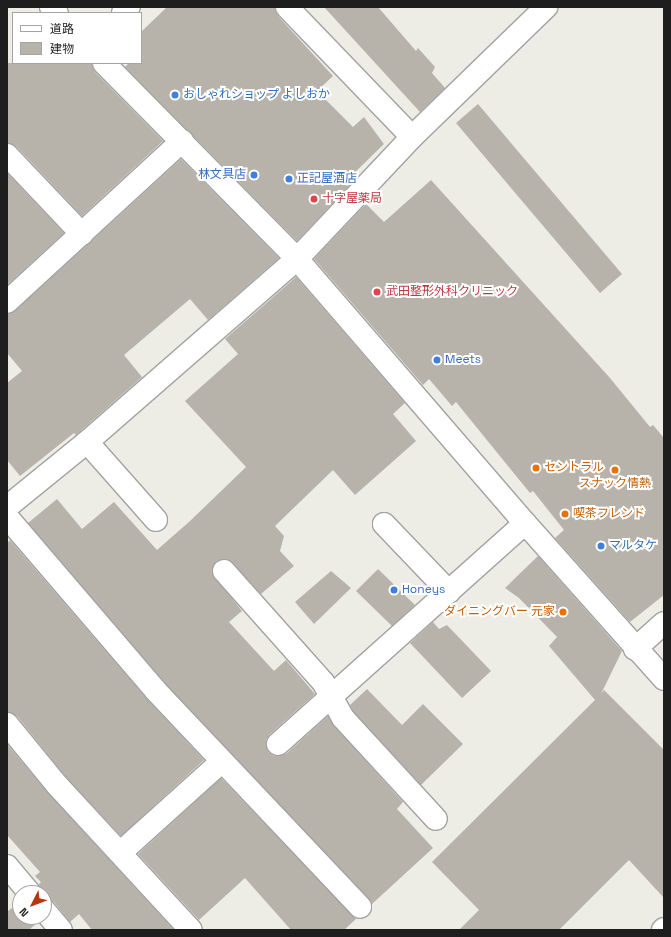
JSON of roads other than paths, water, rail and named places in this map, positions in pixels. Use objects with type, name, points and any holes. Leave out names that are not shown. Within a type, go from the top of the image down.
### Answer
[{"type":"street","points":[[287,7],[412,138]]},
{"type":"street","points":[[7,507],[87,442],[297,259],[412,138],[546,7]]},
{"type":"street","points":[[105,64],[297,259],[635,649],[664,679]]},
{"type":"street","points":[[7,302],[182,142]]},
{"type":"street","points":[[7,155],[82,234]]},
{"type":"street","points":[[87,442],[156,520]]},
{"type":"street","points":[[7,517],[156,691],[360,907]]},
{"type":"street","points":[[278,744],[525,523]]},
{"type":"street","points":[[384,524],[448,592]]},
{"type":"street","points":[[224,571],[323,682],[343,718],[436,819]]},
{"type":"street","points":[[635,649],[664,623]]},
{"type":"street","points":[[7,724],[53,779],[192,930]]},
{"type":"street","points":[[120,852],[222,762]]},
{"type":"street","points":[[7,866],[23,885]]},
{"type":"street","points":[[52,919],[61,930]]},
{"type":"place","name":"おしゃれショップ よしおか","points":[[175,95]]},
{"type":"place","name":"林文具店","points":[[254,175]]},
{"type":"place","name":"正記屋酒店","points":[[289,179]]},
{"type":"place","name":"十字屋薬局","points":[[314,199]]},
{"type":"place","name":"武田整形外科クリニック","points":[[377,292]]},
{"type":"place","name":"Meets","points":[[437,360]]},
{"type":"place","name":"セントラル","points":[[536,468]]},
{"type":"place","name":"スナック情熱","points":[[615,470]]},
{"type":"place","name":"喫茶フレンド","points":[[565,514]]},
{"type":"place","name":"マルタケ","points":[[601,546]]},
{"type":"place","name":"Honeys","points":[[394,590]]},
{"type":"place","name":"ダイニングバー 元家","points":[[563,612]]}]
